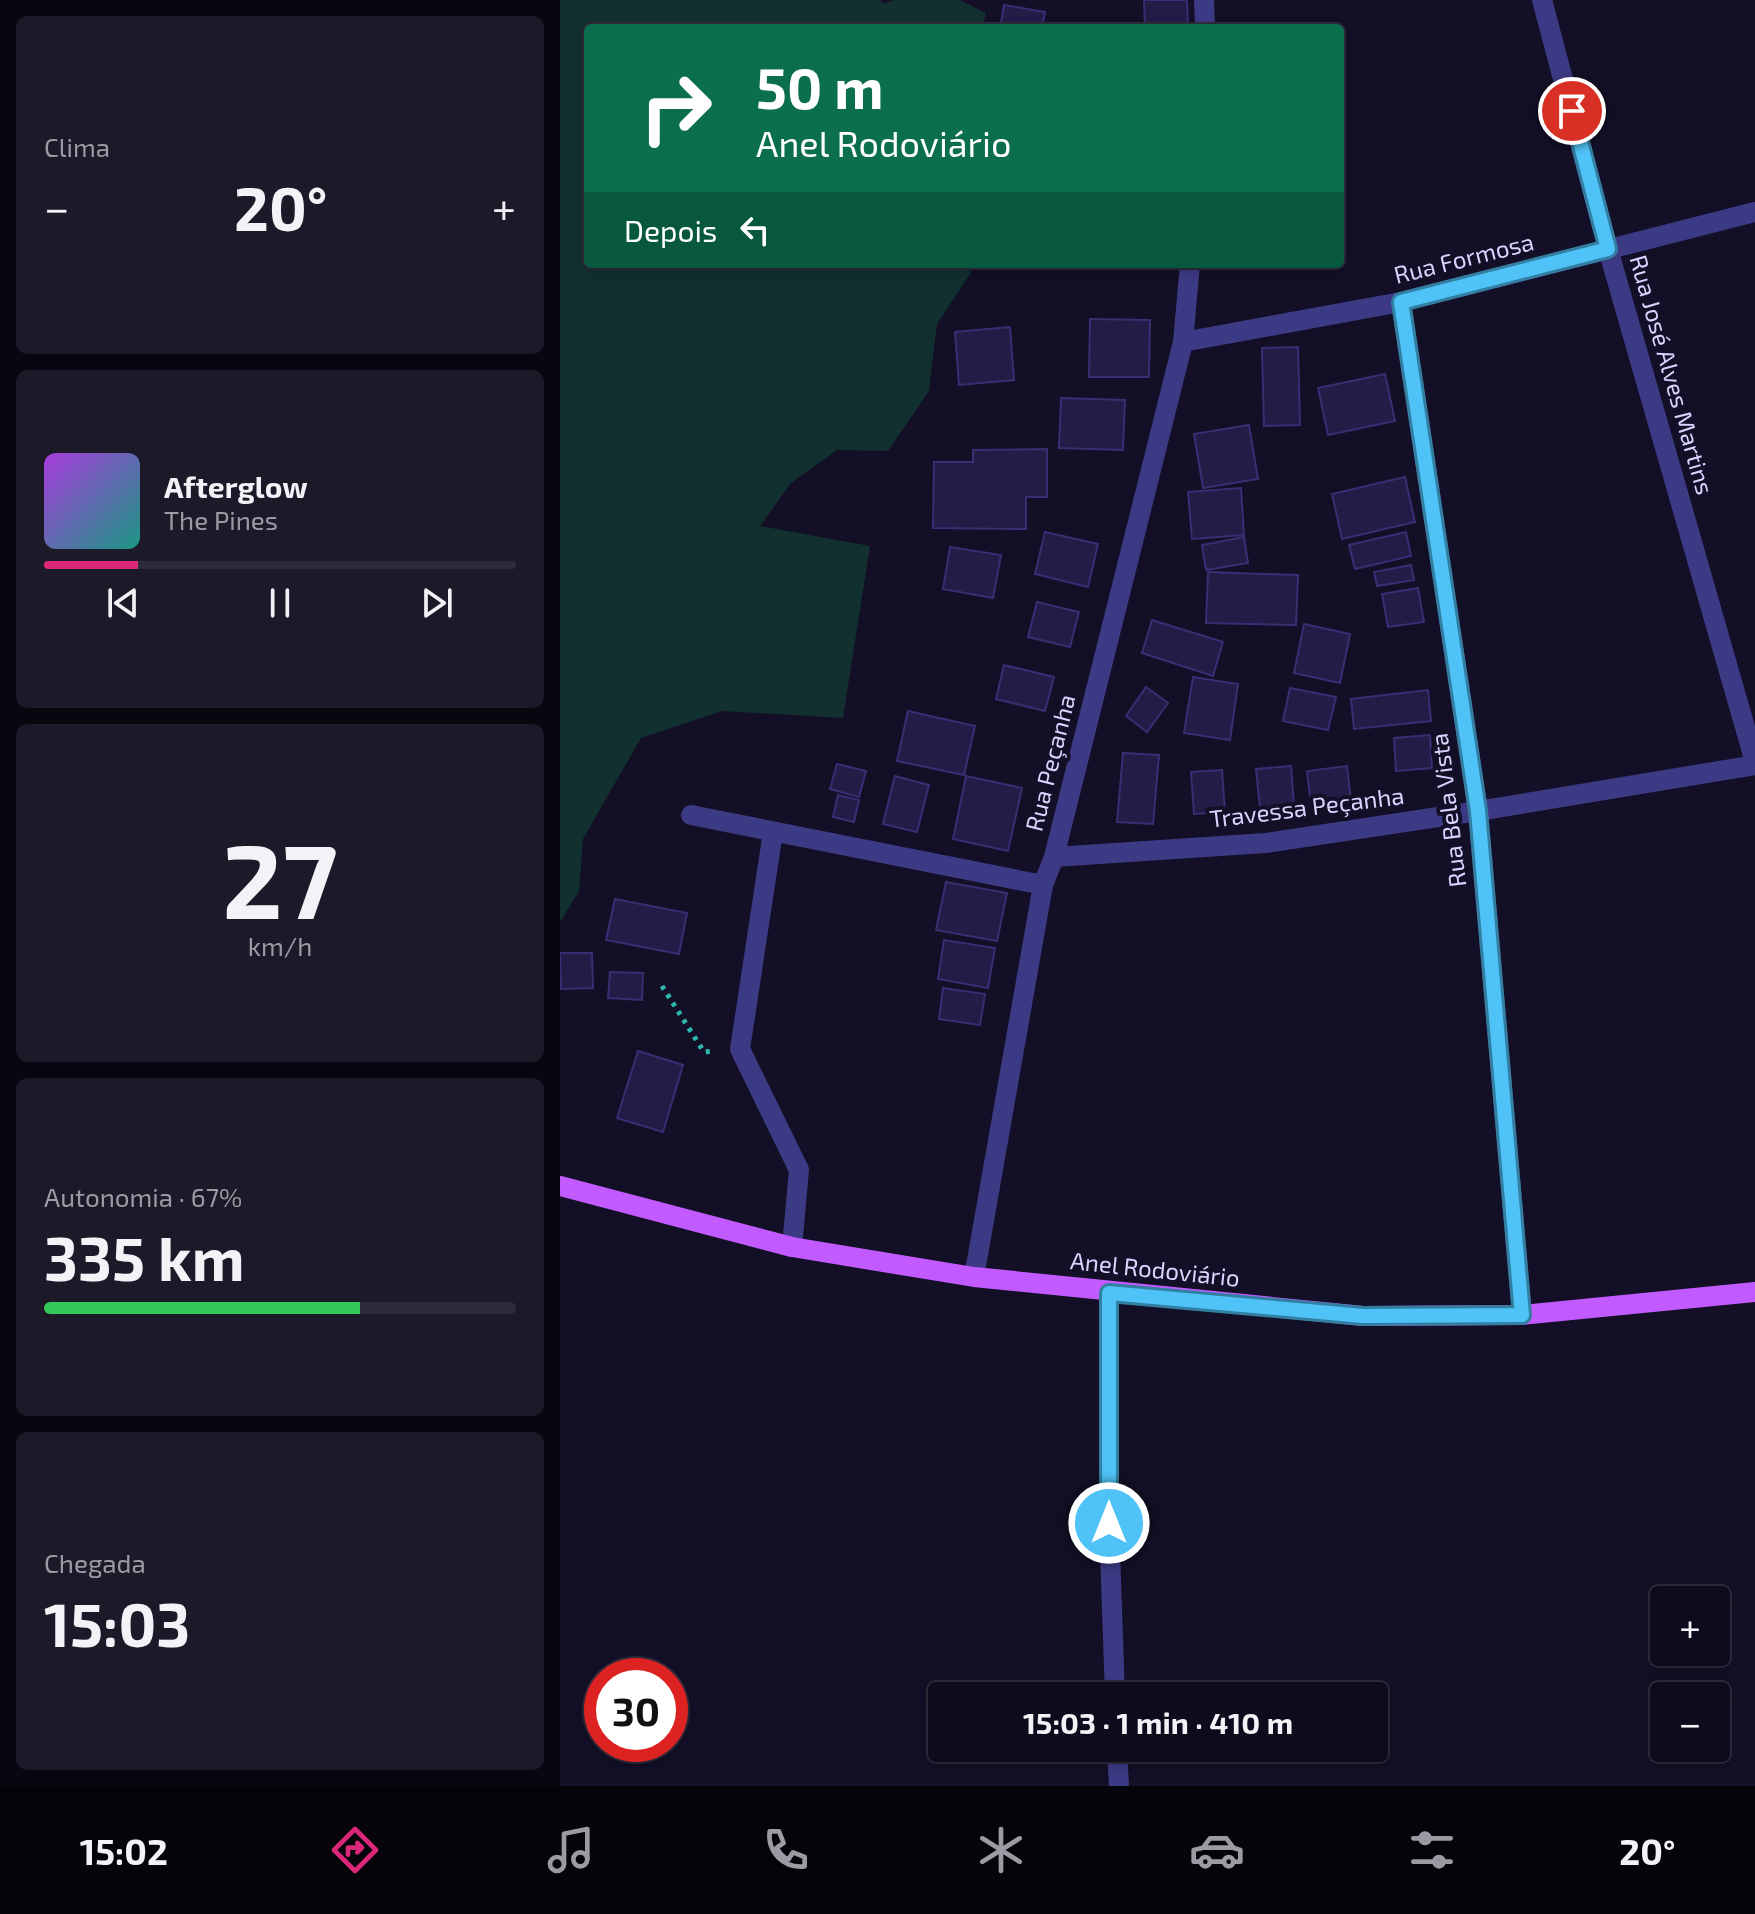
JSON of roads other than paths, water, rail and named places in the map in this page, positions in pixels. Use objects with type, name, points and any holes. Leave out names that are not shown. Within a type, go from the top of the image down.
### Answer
[{"type":"main road","name":"Anel Rodoviário","points":[[560,1186],[792,1247],[974,1277],[1109,1293],[1363,1316],[1522,1315],[1755,1292]]},
{"type":"street","points":[[1204,0],[1205,24]]},
{"type":"street","name":"Rua José Alves Martins","points":[[1542,0],[1608,249],[1755,764]]},
{"type":"street","name":"Rua Formosa","points":[[1183,342],[1401,302],[1755,212]]},
{"type":"street","name":"Rua Peçanha","points":[[974,1277],[1043,885],[1054,857],[1183,342],[1190,268]]},
{"type":"street","name":"Rua Bela Vista","points":[[1401,302],[1478,811],[1522,1315]]},
{"type":"street","name":"Travessa Peçanha","points":[[1054,857],[1266,843],[1755,764]]},
{"type":"street","points":[[691,815],[1043,885]]},
{"type":"street","points":[[773,832],[740,1049],[799,1170],[792,1247]]},
{"type":"street","points":[[1109,1293],[1109,1523],[1115,1682]]},
{"type":"street","points":[[1118,1762],[1119,1786]]}]
